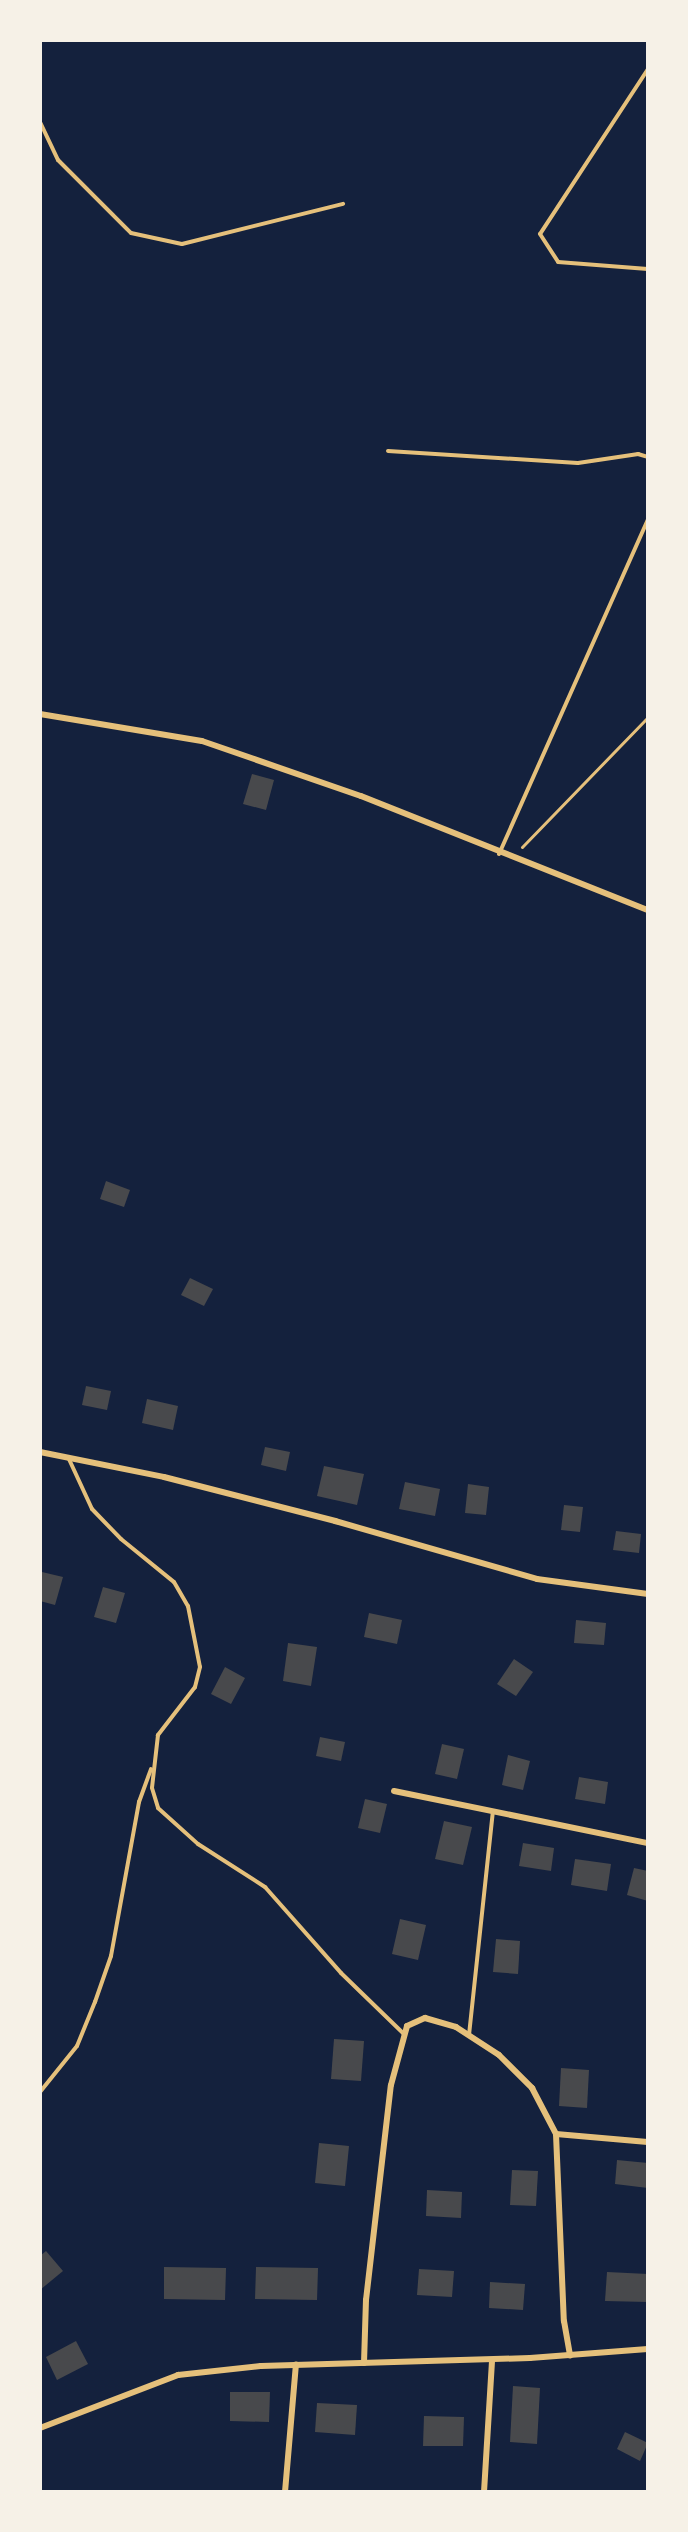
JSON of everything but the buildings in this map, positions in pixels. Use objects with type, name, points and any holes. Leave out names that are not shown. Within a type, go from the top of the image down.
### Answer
[{"type":"street","points":[[40,714],[202,741],[361,796],[511,859],[648,910]]},
{"type":"street","points":[[40,1452],[68,1456],[335,1521],[537,1579],[648,1594]]},
{"type":"street","points":[[394,1791],[494,1812],[567,1824],[648,1843]]},
{"type":"street","points":[[364,2363],[366,2300],[391,2085],[407,2026],[425,2018],[456,2027],[499,2055],[532,2088],[556,2134],[564,2320],[570,2355]]},
{"type":"street","points":[[556,2134],[648,2142]]},
{"type":"street","points":[[40,2428],[178,2375],[296,2364],[492,2360],[648,2349]]},
{"type":"street","points":[[484,2492],[492,2360]]},
{"type":"street","points":[[285,2492],[296,2364]]},
{"type":"lane","points":[[648,69],[540,234],[558,262],[648,269]]},
{"type":"lane","points":[[641,78],[648,78]]},
{"type":"lane","points":[[40,122],[58,160],[131,233],[182,244],[343,204]]},
{"type":"lane","points":[[388,451],[578,463],[648,457]]},
{"type":"lane","points":[[499,854],[648,519]]},
{"type":"lane","points":[[68,1456],[92,1509],[121,1539],[174,1582],[188,1606],[200,1667],[195,1688],[158,1735],[153,1763],[152,1788],[158,1808],[198,1844],[265,1887],[341,1973],[404,2034]]},
{"type":"lane","points":[[40,2092],[77,2046],[111,1956],[139,1802],[153,1763]]},
{"type":"lane","points":[[469,2035],[494,1812]]},
{"type":"path","points":[[511,859],[648,717]]}]
